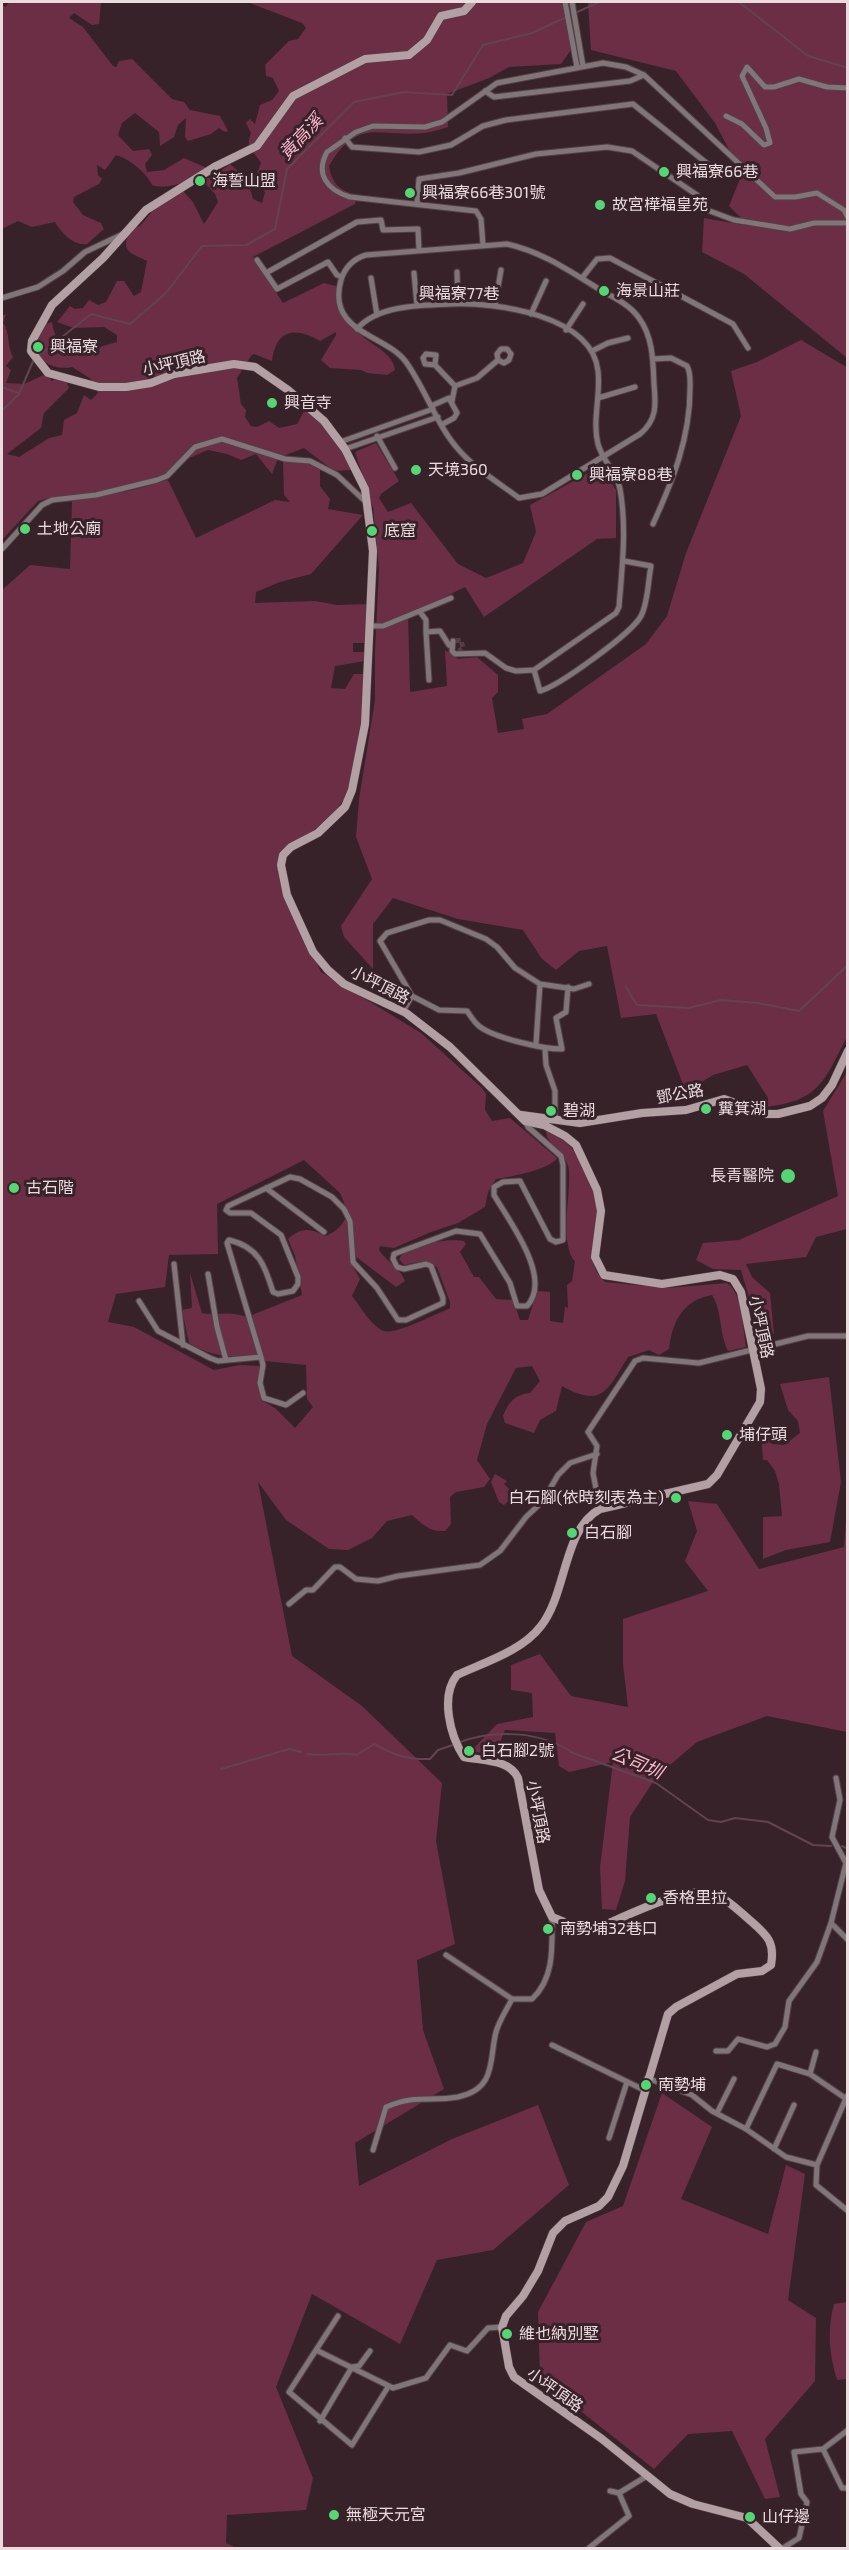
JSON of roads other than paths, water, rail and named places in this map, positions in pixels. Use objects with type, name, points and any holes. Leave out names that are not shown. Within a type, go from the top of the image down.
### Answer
[{"type":"street","name":"小坪頂路","points":[[472,2],[464,10],[441,16],[427,40],[409,55],[365,59],[349,65],[293,96],[257,146],[159,200],[103,258],[52,305],[32,341],[31,351],[48,373],[99,387],[126,387],[151,383],[174,374],[234,364],[255,367],[288,390],[324,421],[340,442],[365,489],[373,551],[371,626],[364,724],[352,790],[345,807],[318,833],[291,847],[283,855],[282,865],[287,895],[303,932],[313,952],[344,984],[403,1011],[450,1047],[523,1118],[544,1125],[565,1136],[576,1145],[585,1159],[597,1190],[601,1211],[595,1257],[604,1275],[662,1284],[720,1275],[733,1279],[741,1292],[761,1389],[760,1402],[717,1475],[708,1484],[600,1509],[588,1515],[579,1528],[559,1589],[542,1625],[529,1639],[457,1675],[449,1684],[451,1721],[458,1748],[464,1757],[506,1765],[514,1770],[518,1778],[539,1890],[552,1917]]},
{"type":"street","points":[[565,2],[580,66]]},
{"type":"street","points":[[572,2],[580,66]]},
{"type":"street","points":[[483,245],[481,219],[476,212],[338,193],[326,184],[322,172],[323,160],[327,152],[345,138],[373,126],[425,127],[442,122],[497,83],[603,63],[626,67],[644,75],[775,196],[795,197],[818,193],[844,210],[848,218]]},
{"type":"street","points":[[726,116],[742,124],[764,145],[770,143],[766,128],[742,76],[747,67],[765,87],[774,87],[799,79],[826,87],[848,88]]},
{"type":"street","points":[[485,91],[494,97],[630,81],[644,75]]},
{"type":"street","points":[[345,138],[352,147],[419,152],[451,145],[483,126],[506,120],[633,104],[714,169]]},
{"type":"street","points":[[417,203],[419,179],[459,173],[536,154],[607,147],[632,151],[697,195],[707,210],[734,220],[790,229],[814,223],[848,223]]},
{"type":"street","points":[[266,273],[357,222],[381,220],[383,230],[418,230],[419,250]]},
{"type":"street","points":[[2,298],[38,286],[63,271],[85,252],[124,234]]},
{"type":"street","points":[[507,244],[528,249],[555,261],[632,309],[640,318],[652,347],[656,403],[650,426],[542,494],[519,498],[458,450],[405,360],[357,329],[340,304],[339,291],[342,278],[348,266],[357,258],[419,250],[507,244]]},
{"type":"street","points":[[582,278],[597,259],[610,258],[733,324],[748,348]]},
{"type":"street","points":[[257,260],[277,289],[328,262],[342,278]]},
{"type":"street","points":[[495,305],[501,270]]},
{"type":"street","points":[[457,272],[458,304]]},
{"type":"street","points":[[414,273],[417,306]]},
{"type":"street","points":[[371,278],[377,315]]},
{"type":"street","points":[[531,314],[546,281]]},
{"type":"street","points":[[566,330],[583,304]]},
{"type":"street","name":"興福寮77巷","points":[[357,329],[366,318],[417,306],[495,305],[545,318],[581,339],[592,351]]},
{"type":"street","points":[[426,632],[440,631],[451,643],[455,654],[485,653],[506,668],[516,671],[534,670],[616,613],[619,607],[624,561],[620,487],[602,456],[597,442],[598,369],[592,351],[628,338]]},
{"type":"street","points":[[652,359],[671,358],[690,370],[688,426],[677,468],[653,524]]},
{"type":"street","points":[[455,386],[477,378],[498,360]]},
{"type":"street","points":[[435,365],[455,386]]},
{"type":"street","points":[[442,424],[454,418],[457,413],[452,400],[455,386]]},
{"type":"street","points":[[598,398],[635,387]]},
{"type":"street","points":[[340,442],[432,407],[449,398],[452,400]]},
{"type":"street","points":[[345,449],[438,417]]},
{"type":"street","points":[[375,430],[395,468]]},
{"type":"street","points":[[2,549],[42,505],[52,500],[96,495],[157,480],[167,476],[195,447],[222,439],[285,459],[310,461],[337,475],[367,503]]},
{"type":"street","points":[[534,670],[540,692],[632,628],[642,615],[651,566],[624,561]]},
{"type":"street","points":[[371,626],[384,626],[451,598]]},
{"type":"street","points":[[420,612],[426,620],[429,680]]},
{"type":"street","points":[[568,987],[566,1012],[556,1018],[562,1049],[545,1049],[536,1044],[512,1040],[480,1026],[466,1011],[439,1010],[412,996],[380,941],[387,933],[429,920],[440,920],[486,939],[497,947],[515,968],[540,984],[568,987],[574,989],[589,984]]},
{"type":"street","points":[[536,1044],[540,984]]},
{"type":"street","points":[[403,1011],[412,996]]},
{"type":"street","points":[[545,1049],[546,1065],[555,1091],[555,1119]]},
{"type":"street","name":"鄧公路","points":[[523,1118],[555,1119],[580,1123],[642,1113],[667,1113],[724,1099],[766,1114],[794,1110],[810,1106],[822,1098],[832,1084],[848,1051]]},
{"type":"street","points":[[303,1393],[286,1405],[264,1398],[260,1383],[263,1365],[227,1243],[229,1240],[237,1241],[261,1258],[273,1292],[278,1294],[293,1291],[298,1284],[298,1277],[281,1235],[251,1213],[230,1213],[226,1210],[228,1206],[290,1177],[300,1179],[333,1197],[344,1209],[350,1221],[353,1262],[377,1288],[398,1320],[406,1320],[443,1303],[443,1298],[431,1266],[426,1263],[404,1269],[397,1267],[393,1259],[394,1254],[456,1231],[480,1234],[510,1283],[517,1306],[523,1308],[531,1302],[534,1280],[532,1261],[494,1195],[494,1187],[503,1182],[520,1181],[550,1239],[556,1242],[563,1240],[561,1156],[528,1127],[523,1118]]},
{"type":"street","points":[[266,1188],[324,1232]]},
{"type":"street","points":[[174,1264],[183,1345]]},
{"type":"street","points":[[208,1274],[217,1327],[226,1360]]},
{"type":"street","points":[[139,1301],[158,1331],[210,1358],[226,1360],[261,1357]]},
{"type":"street","points":[[600,1509],[593,1473],[597,1446],[588,1432],[635,1360],[643,1358],[699,1363],[808,1336],[848,1336]]},
{"type":"street","points":[[289,1604],[306,1590],[313,1590],[335,1567],[340,1567],[356,1579],[378,1581],[398,1576],[480,1565],[500,1551],[526,1517],[543,1501],[558,1475],[570,1463],[597,1454]]},
{"type":"street","points":[[716,2051],[728,2051],[738,2039],[767,2046],[775,2044],[784,2027],[789,2001],[817,1962],[831,1923],[846,1863],[832,1837],[840,1800],[836,1778]]},
{"type":"street","points":[[316,2350],[393,2388],[426,2378],[450,2345],[467,2351],[488,2328],[502,2327],[506,2316],[523,2296],[538,2271],[553,2233],[565,2221],[599,2206],[608,2197],[623,2166],[647,2078],[668,2014],[676,2007],[737,1974],[762,1971],[771,1965],[772,1944],[767,1935],[726,1900],[715,1894],[700,1891],[682,1893],[593,1930],[580,1929],[552,1917],[552,1960],[541,1990],[532,1999],[512,1999],[446,1955]]},
{"type":"street","points":[[831,1923],[848,1940]]},
{"type":"street","points":[[373,2150],[386,2107],[406,2099],[458,2097],[472,2092],[487,2078],[493,2063],[496,2031],[512,1999]]},
{"type":"street","points":[[552,2045],[644,2090]]},
{"type":"street","points":[[810,2074],[816,2052]]},
{"type":"street","points":[[746,2129],[777,2064],[810,2074],[846,2096],[817,2165],[816,2185],[848,2211]]},
{"type":"street","points":[[647,2078],[692,2095],[786,2157],[817,2165]]},
{"type":"street","points":[[717,2113],[734,2079]]},
{"type":"street","points":[[609,2138],[627,2082]]},
{"type":"street","points":[[774,2149],[794,2105]]},
{"type":"street","points":[[338,2316],[289,2392],[320,2421],[352,2445],[388,2387]]},
{"type":"street","name":"小坪頂路","points":[[502,2327],[509,2367],[514,2377],[602,2439],[680,2500],[747,2518],[781,2548]]},
{"type":"street","points":[[352,2367],[359,2366],[370,2350]]},
{"type":"street","points":[[320,2421],[352,2367]]},
{"type":"street","points":[[781,2548],[799,2538],[807,2502],[801,2494],[794,2452],[823,2449],[848,2430]]},
{"type":"street","points":[[823,2449],[842,2488],[848,2488]]},
{"type":"street","points":[[610,2491],[619,2493],[647,2476]]},
{"type":"street","points":[[589,2548],[629,2516],[619,2493]]},
{"type":"waterway","name":"黃高溪","points":[[38,356],[91,314],[130,324],[166,293],[202,246],[246,245],[275,229],[287,169],[354,102],[404,92],[452,95],[483,45],[532,33],[599,2]]},
{"type":"waterway","name":"黃高溪","points":[[739,2],[808,56],[848,68]]},
{"type":"waterway","name":"黃高溪","points":[[2,411],[19,394],[34,359]]},
{"type":"waterway","points":[[2,387],[18,393]]},
{"type":"waterway","points":[[626,987],[637,1005],[688,1008],[721,1000],[758,1003],[799,1011],[848,965]]},
{"type":"waterway","name":"公司圳","points":[[460,1742],[503,1734],[518,1734],[547,1740],[573,1753],[656,1783],[708,1820],[721,1822],[735,1818],[768,1822],[813,1845],[831,1846]]},
{"type":"waterway","name":"公司圳","points":[[308,1754],[357,1755],[374,1744],[401,1756],[430,1759],[438,1750],[453,1745]]},
{"type":"waterway","name":"公司圳","points":[[221,1769],[289,1749],[301,1752]]},
{"type":"waterway","name":"公司圳","points":[[842,1846],[848,1849]]},
{"type":"tunnel","points":[[451,647],[459,651],[463,648],[461,640],[453,641]]},
{"type":"place","name":"興福寮66巷","points":[[664,172]]},
{"type":"place","name":"海誓山盟","points":[[200,181]]},
{"type":"place","name":"興福寮66巷301號","points":[[410,193]]},
{"type":"place","name":"故宮樺福皇苑","points":[[600,205]]},
{"type":"place","name":"海景山莊","points":[[604,291]]},
{"type":"place","name":"興福寮","points":[[38,347]]},
{"type":"place","name":"興音寺","points":[[272,403]]},
{"type":"place","name":"天境360","points":[[416,470]]},
{"type":"place","name":"興福寮88巷","points":[[577,475]]},
{"type":"place","name":"土地公廟","points":[[25,529]]},
{"type":"place","name":"底窟","points":[[372,531]]},
{"type":"place","name":"糞箕湖","points":[[706,1109]]},
{"type":"place","name":"碧湖","points":[[551,1111]]},
{"type":"place","name":"長青醫院","points":[[788,1176]]},
{"type":"place","name":"古石階","points":[[14,1188]]},
{"type":"place","name":"埔仔頭","points":[[727,1435]]},
{"type":"place","name":"白石腳(依時刻表為主)","points":[[676,1498]]},
{"type":"place","name":"白石腳","points":[[572,1533]]},
{"type":"place","name":"白石腳2號","points":[[469,1751]]},
{"type":"place","name":"香格里拉","points":[[651,1898]]},
{"type":"place","name":"南勢埔32巷口","points":[[548,1929]]},
{"type":"place","name":"南勢埔","points":[[646,2085]]},
{"type":"place","name":"維也納別墅","points":[[507,2334]]},
{"type":"place","name":"無極天元宮","points":[[334,2515]]},
{"type":"place","name":"山仔邊","points":[[750,2517]]}]
